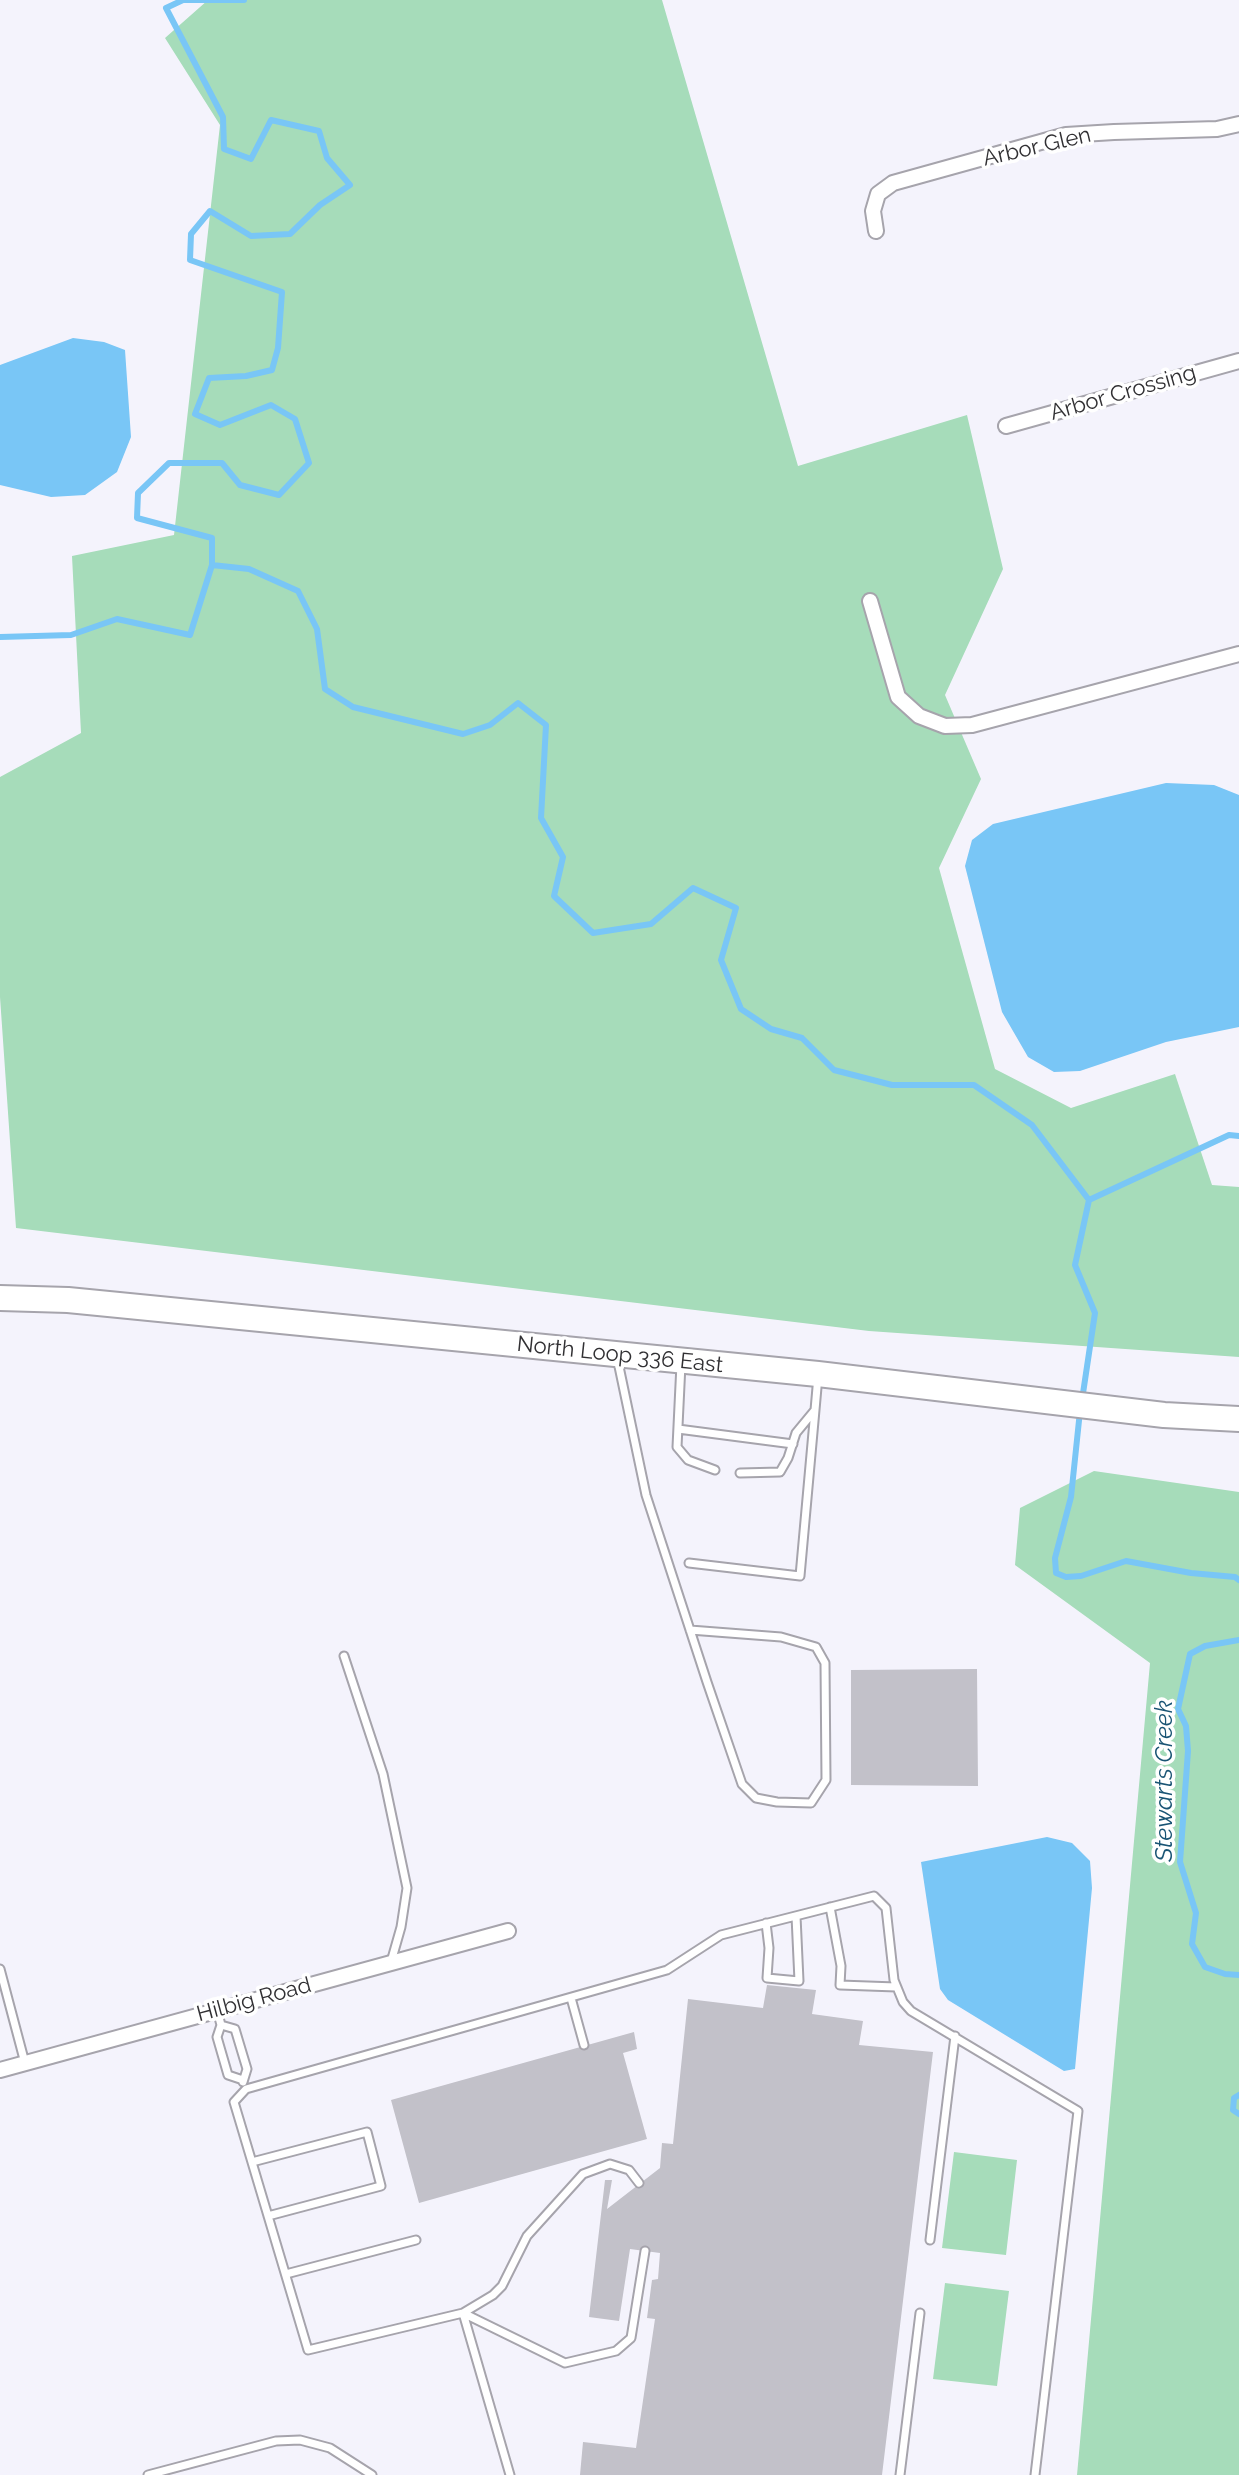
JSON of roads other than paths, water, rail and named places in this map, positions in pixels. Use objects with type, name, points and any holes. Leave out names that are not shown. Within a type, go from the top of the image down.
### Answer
[{"type":"main road","name":"North Loop 336 East","points":[[0,1298],[68,1300],[818,1374],[1164,1415],[1239,1419]]},
{"type":"street","name":"Arbor Glen","points":[[876,231],[873,211],[878,194],[893,183],[1066,135],[1217,129],[1239,124]]},
{"type":"street","name":"Arbor Crossing","points":[[1006,426],[1239,361]]},
{"type":"street","points":[[870,601],[898,697],[919,716],[945,726],[972,725],[1239,654]]},
{"type":"street","name":"Hilbig Road","points":[[0,2070],[508,1931]]},
{"type":"lane","points":[[617,1355],[646,1495],[690,1630],[742,1784],[756,1798],[811,1803],[826,1780],[825,1663],[816,1647],[781,1637],[690,1630]]},
{"type":"lane","points":[[681,1361],[677,1447],[688,1460],[715,1470]]},
{"type":"lane","points":[[689,1563],[800,1576],[818,1374]]},
{"type":"lane","points":[[740,1473],[780,1472],[796,1433],[815,1410]]},
{"type":"lane","points":[[678,1429],[793,1444]]},
{"type":"lane","points":[[344,1656],[383,1774],[407,1888],[391,1962]]},
{"type":"lane","points":[[217,2010],[221,2025],[217,2037],[228,2075],[244,2084],[667,1970],[721,1935],[874,1896],[886,1908],[894,1980],[903,2002],[911,2011],[1078,2111],[1035,2475]]},
{"type":"lane","points":[[830,1907],[841,1966],[840,1985],[896,1987]]},
{"type":"lane","points":[[766,1923],[769,1948],[767,1978],[799,1981],[796,1916]]},
{"type":"lane","points":[[0,1969],[25,2063]]},
{"type":"lane","points":[[571,1998],[584,2045]]},
{"type":"lane","points":[[221,2025],[235,2029],[247,2069],[244,2084],[234,2102],[308,2350],[463,2313],[502,2286],[527,2236],[583,2174],[610,2164],[629,2170],[639,2183]]},
{"type":"lane","points":[[930,2240],[955,2036]]},
{"type":"lane","points":[[252,2162],[367,2132],[381,2186],[268,2216]]},
{"type":"lane","points":[[286,2274],[416,2240]]},
{"type":"lane","points":[[463,2313],[565,2363],[616,2351],[631,2338],[645,2251]]},
{"type":"lane","points":[[463,2313],[510,2475]]},
{"type":"lane","points":[[900,2475],[920,2313]]},
{"type":"lane","points":[[148,2475],[276,2441],[300,2440],[330,2448],[372,2475]]},
{"type":"water","points":[[73,338],[104,342],[125,350],[131,437],[117,472],[85,495],[51,497],[0,485],[0,365]]},
{"type":"water","points":[[1166,783],[1214,785],[1239,795],[1239,1027],[1166,1042],[1080,1071],[1054,1072],[1028,1057],[1002,1012],[965,866],[972,840],[993,824]]},
{"type":"water","points":[[1047,1837],[1072,1843],[1090,1861],[1092,1888],[1075,2069],[1064,2071],[948,2000],[940,1989],[921,1862]]},
{"type":"waterway","points":[[212,565],[212,538],[137,518],[138,493],[169,463],[222,463],[240,485],[279,495],[309,463],[295,419],[271,405],[220,425],[195,414],[209,378],[246,376],[272,370],[278,348],[282,292],[190,260],[191,234],[210,211],[251,236],[290,234],[320,205],[350,185],[327,158],[319,131],[271,120],[251,159],[224,149],[223,117],[166,8],[183,0],[244,0]]},
{"type":"waterway","name":"Stewarts Creek","points":[[0,637],[71,635],[117,619],[190,635],[212,565],[249,569],[298,591],[317,629],[325,689],[353,707],[463,734],[490,725],[518,703],[546,725],[541,818],[563,857],[554,896],[593,933],[651,924],[693,888],[736,908],[721,960],[741,1009],[771,1029],[802,1038],[834,1070],[892,1085],[974,1085],[1032,1125],[1089,1200]]},
{"type":"waterway","points":[[1089,1200],[1229,1135],[1239,1136]]},
{"type":"waterway","points":[[1082,1400],[1095,1313],[1075,1265],[1089,1200]]},
{"type":"waterway","name":"Stewarts Creek","points":[[1080,1411],[1071,1497],[1055,1558],[1056,1573],[1066,1577],[1081,1576],[1126,1561],[1239,1580]]},
{"type":"waterway","name":"Stewarts Creek","points":[[1239,1640],[1205,1646],[1190,1654],[1178,1709],[1186,1726],[1188,1751],[1180,1862],[1196,1913],[1192,1944],[1205,1967],[1239,1975]]},
{"type":"waterway","name":"Stewarts Creek","points":[[1239,2095],[1234,2098],[1233,2110],[1239,2114]]}]
